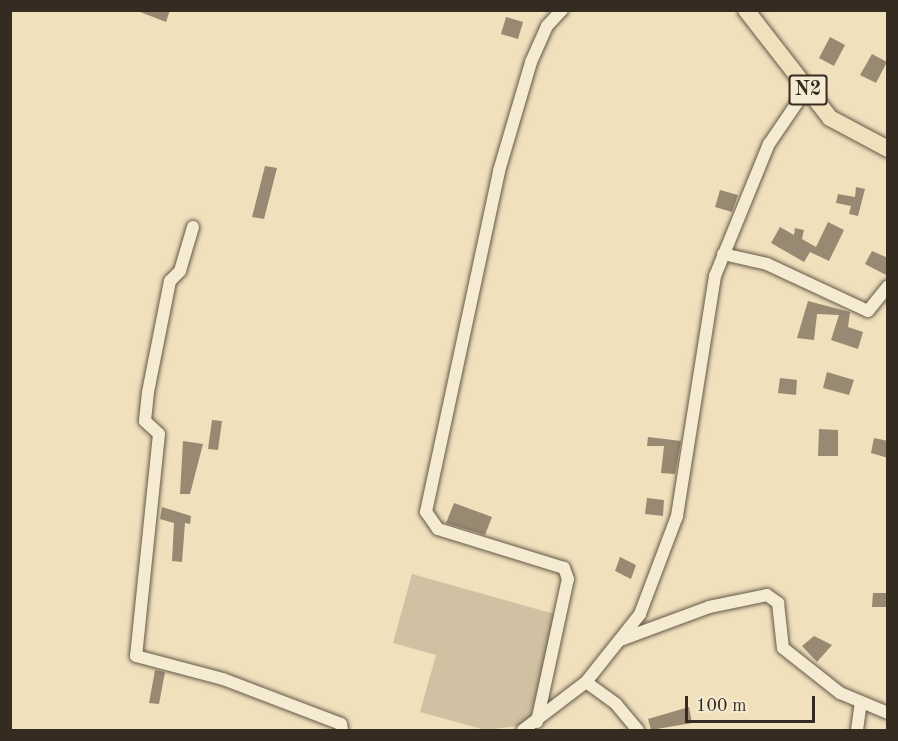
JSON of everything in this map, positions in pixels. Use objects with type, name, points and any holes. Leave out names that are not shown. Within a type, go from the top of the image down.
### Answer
[{"type":"highway","name":"N2","points":[[746,10],[830,118],[888,149]]},
{"type":"street","points":[[537,722],[568,579],[564,568],[438,529],[426,512],[447,391],[473,303],[499,171],[531,62],[547,26],[562,10]]},
{"type":"street","points":[[523,730],[537,722],[586,682],[640,614],[677,516],[723,254],[769,144],[807,88]]},
{"type":"street","points":[[193,227],[180,271],[171,281],[148,392],[145,421],[159,434],[136,656],[223,678],[341,724],[342,730]]},
{"type":"street","points":[[723,254],[767,264],[868,311],[888,286]]},
{"type":"street","points":[[619,640],[709,608],[767,595],[778,603],[783,648],[840,693],[888,713]]},
{"type":"street","points":[[586,682],[616,704],[638,730]]},
{"type":"street","points":[[857,730],[861,702]]},
{"type":"shaded area","points":[[412,574],[558,615],[528,725],[485,730],[420,712],[436,655],[393,643]]},
{"type":"building","points":[[135,10],[170,10],[166,22]]},
{"type":"building","points":[[506,17],[523,22],[518,39],[501,34]]},
{"type":"building","points":[[830,37],[845,45],[834,66],[819,58]]},
{"type":"building","points":[[872,54],[887,62],[876,83],[860,75]]},
{"type":"building","points":[[265,166],[277,168],[264,219],[252,217]]},
{"type":"building","points":[[856,187],[865,189],[858,216],[849,214],[851,206],[836,203],[838,194],[855,197]]},
{"type":"building","points":[[720,190],[738,195],[732,212],[715,207]]},
{"type":"building","points":[[828,222],[844,230],[829,261],[810,252],[804,262],[771,243],[780,227],[794,235],[795,228],[804,230],[802,239],[816,247]]},
{"type":"building","points":[[872,251],[888,258],[886,275],[865,264]]},
{"type":"building","points":[[808,301],[850,312],[848,327],[863,332],[858,349],[831,340],[839,315],[817,314],[814,340],[797,338]]},
{"type":"building","points":[[827,372],[854,380],[849,395],[823,388]]},
{"type":"building","points":[[780,378],[797,380],[796,395],[778,393]]},
{"type":"building","points":[[212,420],[222,421],[218,450],[208,449]]},
{"type":"building","points":[[819,429],[838,430],[838,456],[818,456]]},
{"type":"building","points":[[648,437],[681,441],[675,474],[661,473],[664,446],[647,446]]},
{"type":"building","points":[[874,438],[888,441],[888,458],[871,453]]},
{"type":"building","points":[[183,441],[203,444],[190,494],[180,494]]},
{"type":"building","points":[[647,498],[664,500],[663,516],[645,514]]},
{"type":"building","points":[[454,503],[492,517],[485,535],[446,523]]},
{"type":"building","points":[[162,507],[191,516],[190,524],[185,523],[182,562],[172,561],[174,523],[160,519]]},
{"type":"building","points":[[620,557],[636,565],[631,579],[615,571]]},
{"type":"building","points":[[873,593],[888,593],[888,607],[872,607]]},
{"type":"building","points":[[814,636],[832,645],[817,662],[802,646]]},
{"type":"building","points":[[155,670],[165,672],[159,704],[149,703]]},
{"type":"building","points":[[689,707],[692,723],[651,730],[648,719]]}]
